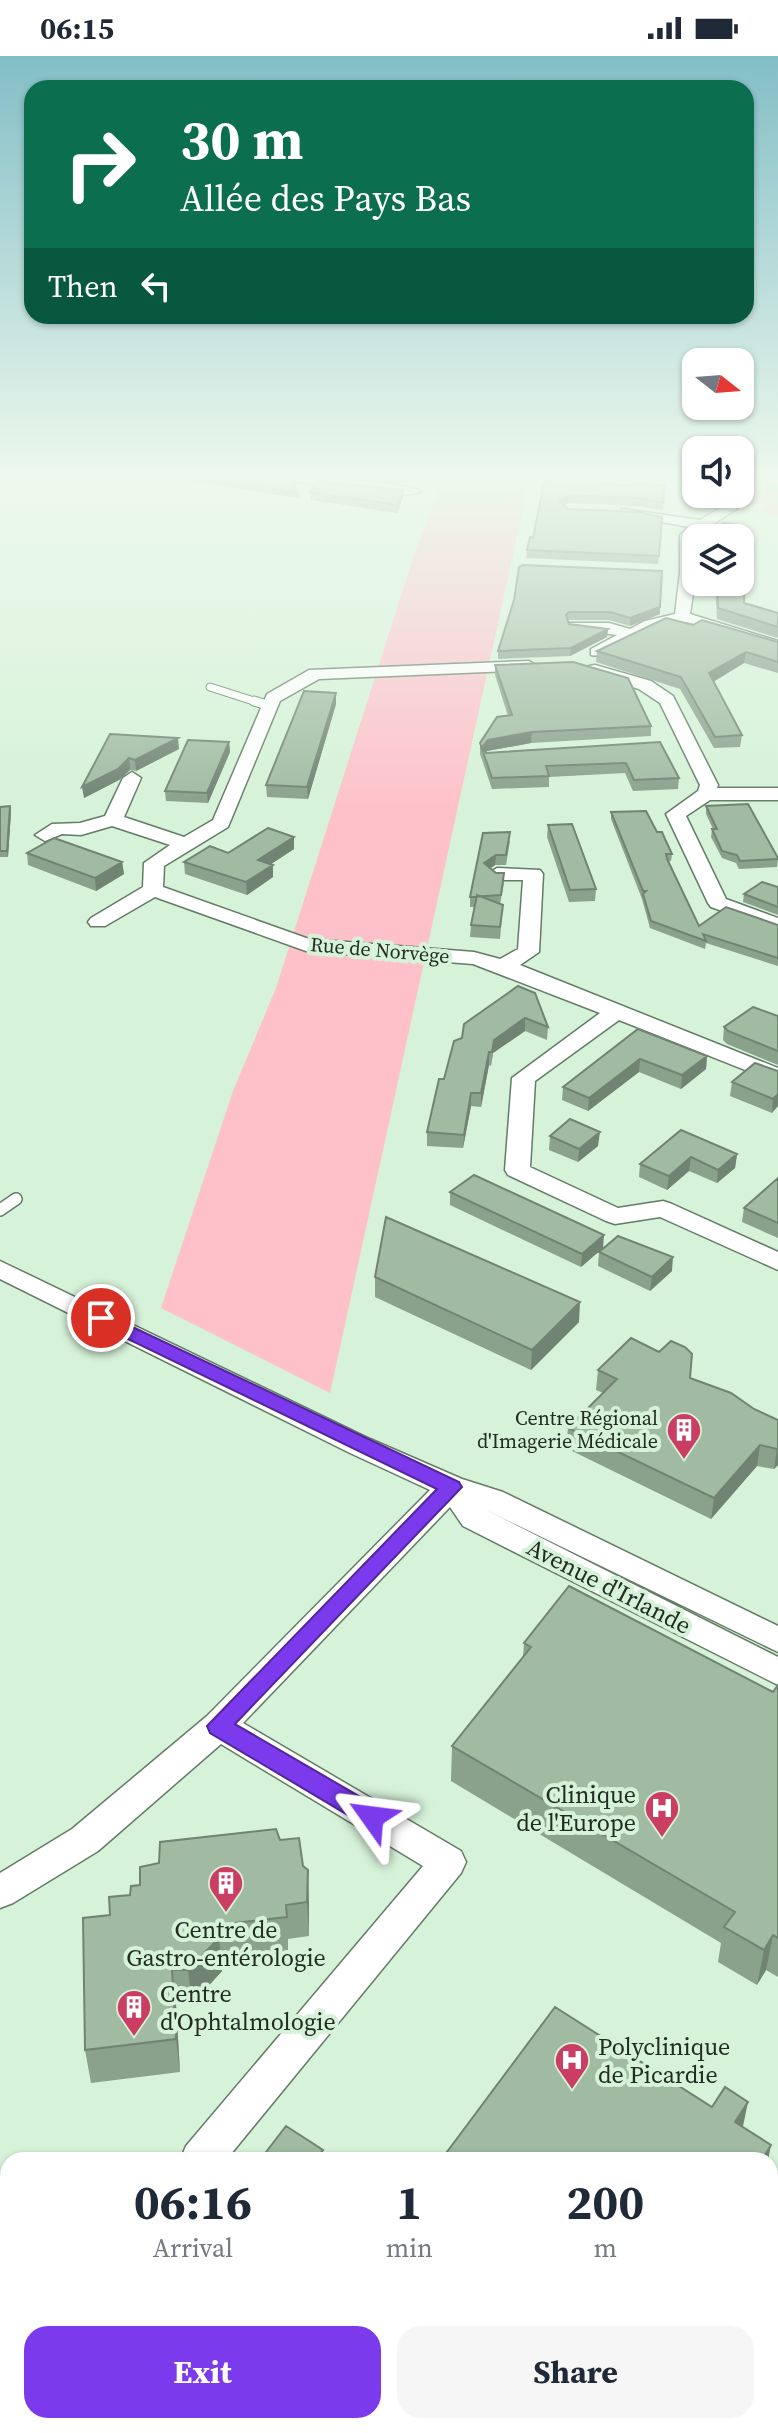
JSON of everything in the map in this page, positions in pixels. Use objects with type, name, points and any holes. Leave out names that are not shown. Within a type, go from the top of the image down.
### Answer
[{"type":"street","points":[[681,585],[682,617]]},
{"type":"street","points":[[706,794],[709,785],[680,744],[667,700],[645,685],[574,664],[651,624],[682,617],[778,646]]},
{"type":"street","points":[[575,626],[609,628],[632,634]]},
{"type":"street","points":[[98,922],[153,890],[154,863],[221,823],[273,698],[315,674],[543,665]]},
{"type":"street","points":[[113,820],[132,778]]},
{"type":"street","points":[[778,794],[706,794],[676,814],[718,903],[778,925]]},
{"type":"street","points":[[45,835],[59,828],[81,829],[113,820],[185,844]]},
{"type":"street","points":[[497,874],[533,874],[528,952],[503,966]]},
{"type":"street","name":"Rue de Norvège","points":[[153,890],[306,945],[459,957],[503,966],[778,1076]]},
{"type":"street","points":[[617,1011],[524,1078],[517,1170],[615,1216],[663,1209],[778,1262]]},
{"type":"street","name":"Avenue d'Irlande","points":[[0,1269],[451,1487],[474,1518],[771,1646]]},
{"type":"street","points":[[0,1892],[85,1840],[219,1726],[451,1487]]},
{"type":"street","points":[[207,2152],[448,1862],[219,1726]]},
{"type":"lane","points":[[210,687],[270,706]]},
{"type":"lane","points":[[0,1210],[16,1199]]},
{"type":"shaded area","points":[[404,585],[506,585],[330,1393],[161,1308],[233,1091],[276,988]]},
{"type":"building","points":[[516,585],[661,585],[660,607],[630,618],[610,612],[569,612],[566,615],[569,624],[608,629],[571,648],[498,651]]},
{"type":"building","points":[[718,596],[744,596],[744,603],[778,613],[778,627],[718,608]]},
{"type":"building","points":[[666,618],[693,625],[702,620],[778,642],[778,662],[746,652],[709,673],[742,735],[715,737],[681,677],[597,651]]},
{"type":"building","points":[[573,662],[628,678],[651,726],[532,732],[488,740],[482,747],[486,753],[660,742],[679,778],[634,780],[626,763],[546,766],[549,776],[492,778],[480,743],[497,717],[512,715],[495,665]]},
{"type":"building","points":[[304,691],[336,693],[307,787],[266,785]]},
{"type":"building","points":[[110,734],[178,738],[135,760],[129,758],[118,769],[82,787]]},
{"type":"building","points":[[188,740],[229,742],[207,793],[165,791]]},
{"type":"building","points":[[748,804],[778,859],[740,861],[737,855],[722,851],[712,829],[717,829],[706,806]]},
{"type":"building","points":[[10,806],[7,851],[0,851],[0,807]]},
{"type":"building","points":[[646,811],[657,832],[662,832],[672,854],[666,854],[667,859],[699,926],[726,907],[778,925],[778,958],[703,934],[706,941],[651,921],[643,894],[646,891],[643,891],[611,812]]},
{"type":"building","points":[[572,824],[596,889],[570,890],[548,825]]},
{"type":"building","points":[[268,828],[294,837],[258,860],[273,865],[246,882],[184,862],[210,846],[228,853]]},
{"type":"building","points":[[510,832],[506,855],[496,855],[484,863],[496,873],[504,873],[501,895],[470,897],[483,833]]},
{"type":"building","points":[[54,838],[122,862],[95,878],[27,853]]},
{"type":"building","points":[[762,882],[778,887],[778,907],[744,894]]},
{"type":"building","points":[[477,895],[503,905],[500,927],[471,925]]},
{"type":"building","points":[[518,986],[535,993],[548,1027],[525,1018],[494,1040],[481,1093],[471,1093],[464,1135],[427,1132],[439,1079],[444,1079],[454,1041],[462,1038],[464,1024]]},
{"type":"building","points":[[753,1007],[778,1016],[778,1051],[724,1027]]},
{"type":"building","points":[[638,1029],[707,1056],[682,1075],[640,1059],[589,1098],[563,1087]]},
{"type":"building","points":[[755,1063],[778,1071],[778,1094],[773,1099],[732,1082]]},
{"type":"building","points":[[570,1119],[600,1132],[579,1149],[550,1136]]},
{"type":"building","points":[[681,1130],[737,1154],[718,1170],[691,1157],[669,1176],[640,1164]]},
{"type":"building","points":[[474,1175],[604,1235],[582,1254],[450,1192]]},
{"type":"building","points":[[778,1178],[778,1223],[744,1208]]},
{"type":"building","points":[[386,1217],[580,1302],[532,1350],[375,1277]]},
{"type":"building","points":[[618,1236],[673,1257],[652,1277],[599,1252]]},
{"type":"building","points":[[631,1338],[659,1352],[671,1341],[685,1347],[692,1354],[690,1378],[731,1393],[754,1409],[778,1420],[778,1448],[760,1445],[714,1498],[568,1428],[617,1379],[598,1370]]},
{"type":"building","name":"Clinique de l'Europe","points":[[569,1586],[773,1692],[778,1685],[778,1938],[773,1935],[764,1950],[724,1927],[735,1912],[452,1746],[531,1647],[524,1643]]},
{"type":"building","points":[[276,1829],[280,1840],[299,1838],[303,1866],[308,1870],[307,1902],[286,1905],[287,1917],[216,1925],[219,1938],[188,1970],[172,1970],[176,2039],[85,2050],[83,1918],[110,1915],[109,1897],[130,1895],[131,1886],[140,1885],[140,1867],[159,1863],[160,1842]]},
{"type":"building","points":[[555,2007],[712,2107],[725,2087],[748,2102],[735,2122],[771,2145],[767,2152],[447,2152]]},
{"type":"building","points":[[286,2126],[323,2150],[321,2152],[266,2152]]},
{"type":"place","name":"Centre Régional d'Imagerie Médicale","points":[[684,1461]]},
{"type":"place","name":"Clinique de l'Europe","points":[[662,1839]]},
{"type":"place","name":"Centre de Gastro-entérologie","points":[[226,1914]]},
{"type":"place","name":"Centre d'Ophtalmologie","points":[[134,2038]]},
{"type":"place","name":"Polyclinique de Picardie","points":[[572,2091]]},
{"type":"route","points":[[101,1318],[360,1446],[451,1487],[219,1726],[372,1817]]}]
